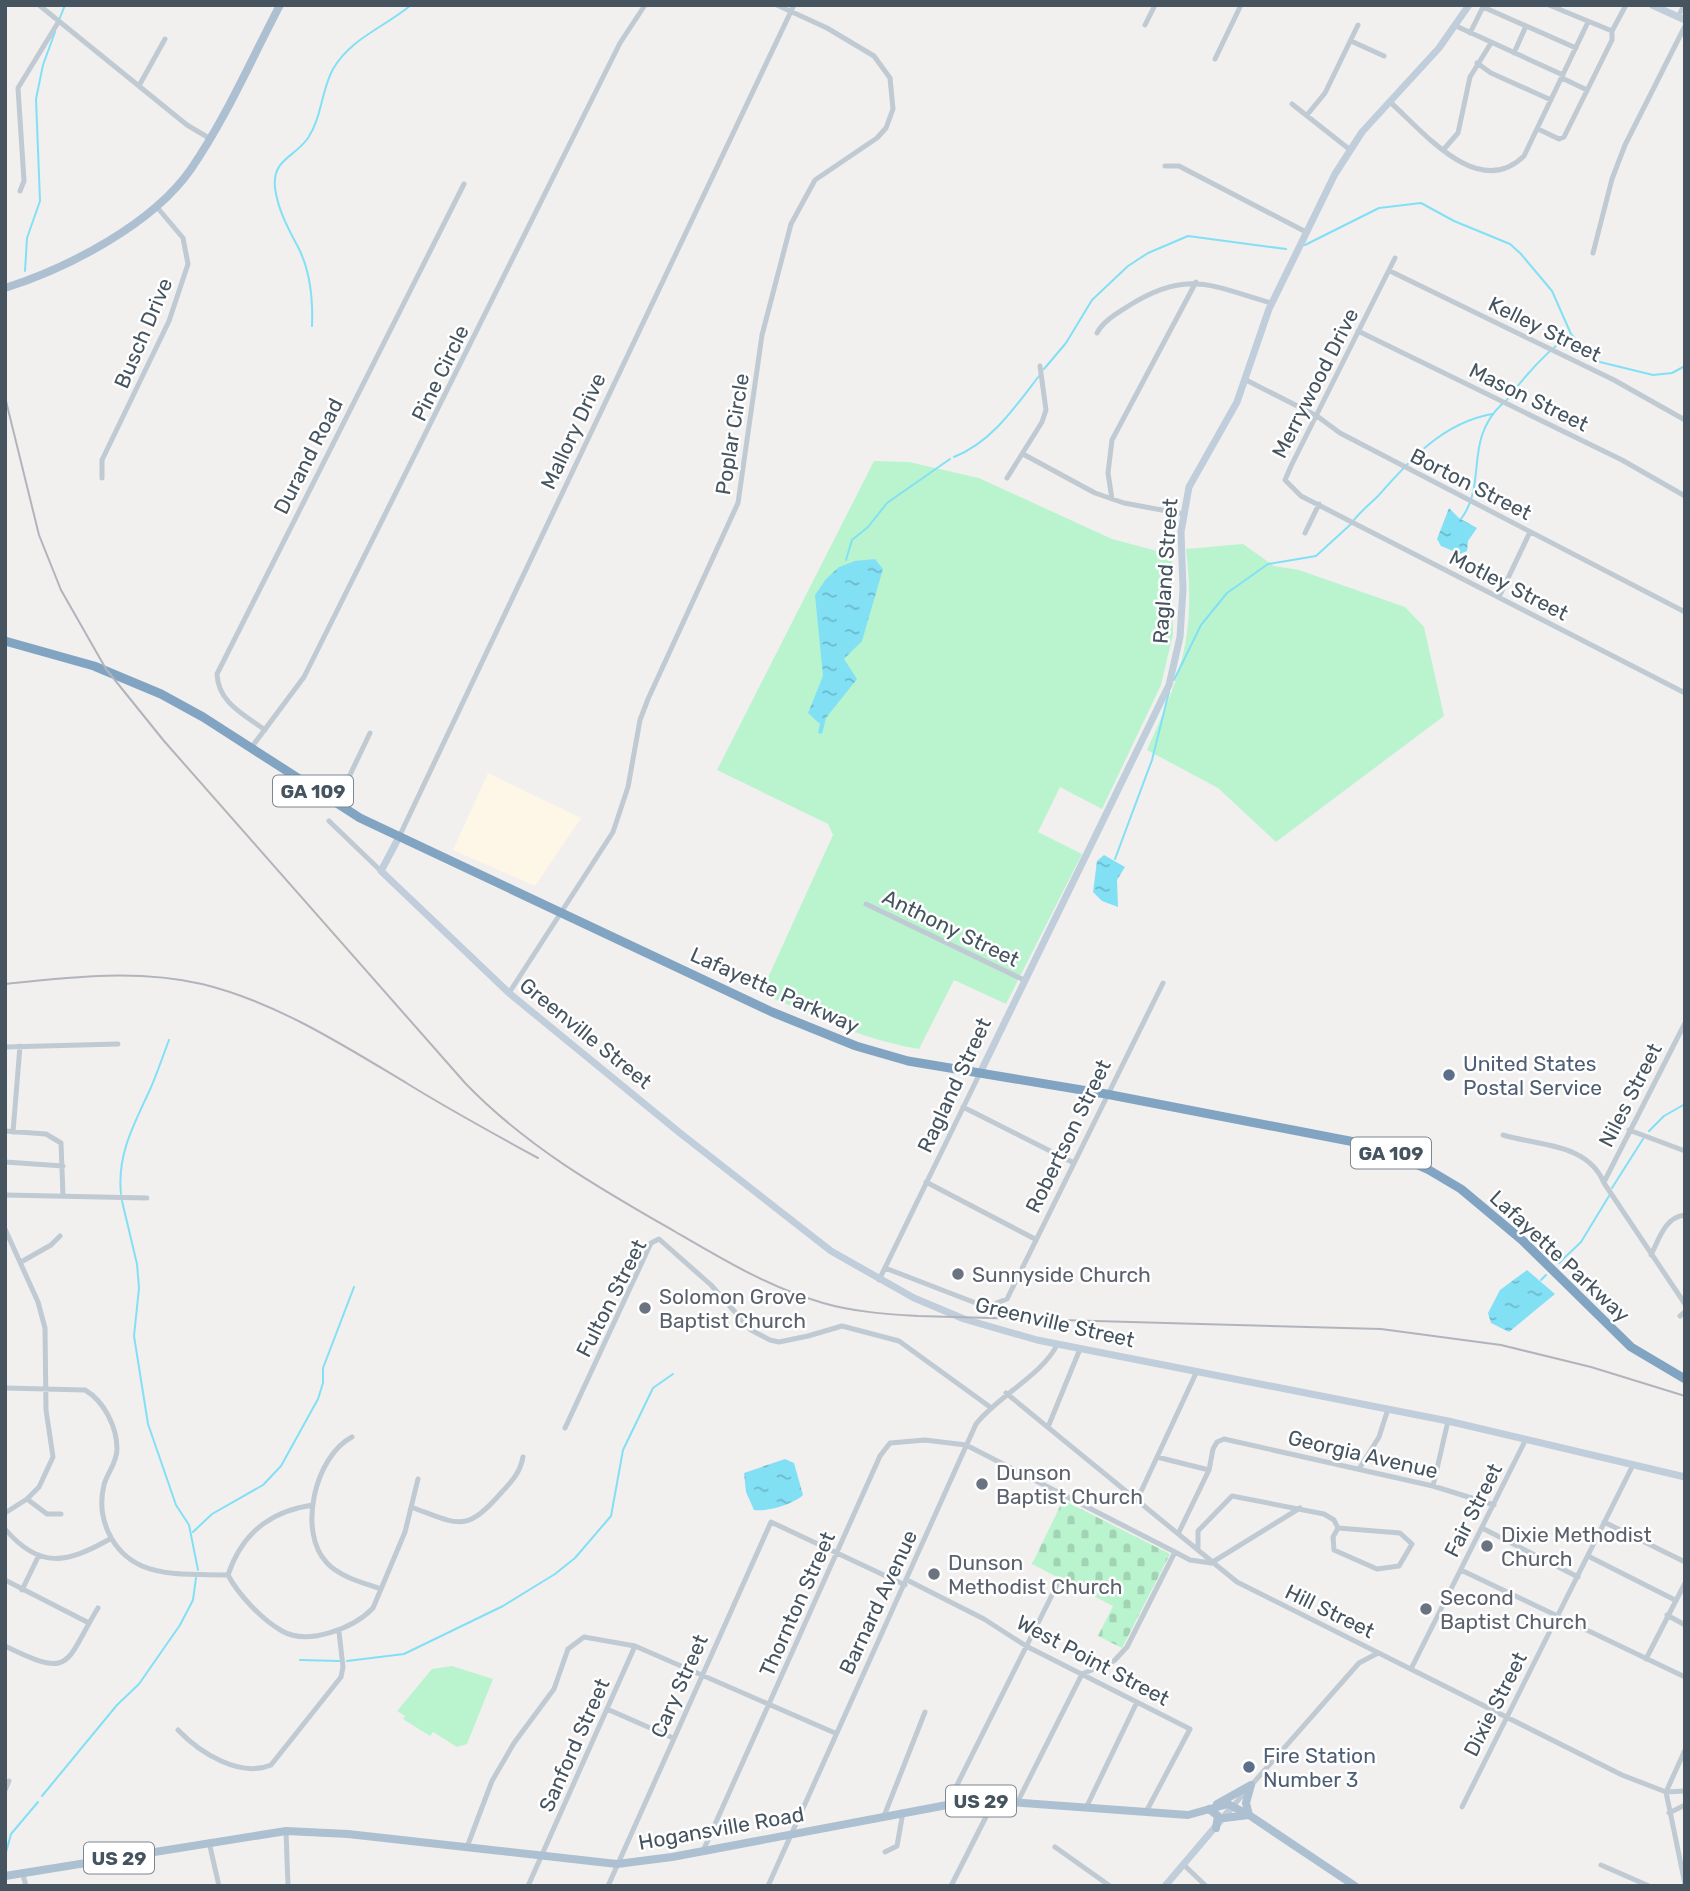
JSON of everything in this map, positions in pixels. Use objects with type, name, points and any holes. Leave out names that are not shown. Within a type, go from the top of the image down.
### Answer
[{"type":"highway","name":"Lafayette Parkway","points":[[5,642],[76,660],[144,686],[203,717],[335,804],[399,837],[837,1040],[908,1060],[1106,1094],[1370,1145],[1429,1170],[1461,1189],[1522,1240],[1631,1347],[1685,1379]]},
{"type":"main road","points":[[5,288],[82,255],[156,206],[190,170],[280,5]]},
{"type":"main road","points":[[1216,1828],[1218,1816],[1209,1809],[1251,1785]]},
{"type":"main road","points":[[1250,1815],[1246,1803],[1251,1785]]},
{"type":"main road","name":"Hogansville Road","points":[[5,1877],[286,1831],[348,1834],[617,1864],[947,1805],[994,1801],[1188,1815],[1233,1806]]},
{"type":"main road","points":[[1233,1806],[1355,1886]]},
{"type":"main road","points":[[1224,1818],[1250,1815]]},
{"type":"street","points":[[39,5],[140,84],[187,125],[209,138]]},
{"type":"street","name":"Pine Circle","points":[[251,748],[304,677],[620,43],[645,5]]},
{"type":"street","points":[[777,5],[790,13]]},
{"type":"street","name":"Mallory Drive","points":[[382,871],[794,5]]},
{"type":"street","points":[[1145,25],[1155,5]]},
{"type":"street","points":[[1215,59],[1241,5]]},
{"type":"street","name":"Ragland Street","points":[[878,1280],[1169,685],[1180,637],[1183,514],[1189,487],[1237,402],[1271,303],[1349,149],[1456,26],[1469,5]]},
{"type":"street","points":[[1549,5],[1612,31]]},
{"type":"street","points":[[1538,129],[1561,139],[1612,40],[1612,31],[1626,5]]},
{"type":"street","points":[[1652,5],[1681,18],[1684,5]]},
{"type":"street","points":[[1470,33],[1483,7],[1576,48]]},
{"type":"street","name":"Poplar Circle","points":[[509,993],[613,832],[628,787],[640,720],[738,503],[762,335],[791,224],[815,180],[877,138],[886,128],[894,109],[890,78],[874,56],[827,28],[790,13]]},
{"type":"street","points":[[20,191],[24,181],[19,88],[59,21]]},
{"type":"street","points":[[1390,102],[1470,168],[1484,171],[1509,169],[1524,156],[1588,22]]},
{"type":"street","points":[[1307,115],[1325,93],[1358,25]]},
{"type":"street","points":[[1456,26],[1587,90]]},
{"type":"street","points":[[1514,53],[1527,26]]},
{"type":"street","points":[[1593,253],[1612,179],[1625,145],[1685,26]]},
{"type":"street","points":[[140,84],[165,39]]},
{"type":"street","points":[[1351,41],[1384,56]]},
{"type":"street","points":[[1444,149],[1458,133],[1470,76],[1491,43]]},
{"type":"street","points":[[1477,64],[1551,100]]},
{"type":"street","points":[[1292,104],[1349,149]]},
{"type":"street","points":[[1165,166],[1180,166],[1306,232]]},
{"type":"street","name":"Durand Road","points":[[265,730],[226,700],[219,688],[217,674],[464,184]]},
{"type":"street","name":"Busch Drive","points":[[102,478],[102,460],[169,321],[188,264],[183,238],[156,206]]},
{"type":"street","name":"Merrywood Drive","points":[[1319,504],[1291,489],[1285,480],[1395,258]]},
{"type":"street","name":"Kelley Street","points":[[1390,271],[1614,380],[1685,420]]},
{"type":"street","points":[[1097,333],[1101,325],[1143,297],[1177,283],[1196,282],[1271,303]]},
{"type":"street","points":[[1112,499],[1108,473],[1112,440],[1196,282]]},
{"type":"street","name":"Mason Street","points":[[1358,331],[1622,460],[1685,496]]},
{"type":"street","points":[[1007,478],[1042,422],[1046,410],[1040,366]]},
{"type":"street","name":"Borton Street","points":[[1246,380],[1317,416],[1340,433],[1685,612]]},
{"type":"street","points":[[1023,454],[1112,499],[1183,514]]},
{"type":"street","points":[[1305,533],[1319,504]]},
{"type":"street","name":"Motley Street","points":[[1319,504],[1685,693]]},
{"type":"street","points":[[1499,597],[1530,532]]},
{"type":"street","points":[[335,804],[370,733]]},
{"type":"street","name":"Greenville Street","points":[[329,821],[509,993],[797,1226],[878,1280],[930,1306],[1057,1345],[1448,1421],[1685,1476]]},
{"type":"street","name":"Anthony Street","points":[[866,904],[1024,980]]},
{"type":"street","name":"Robertson Street","points":[[885,1268],[981,1305],[1002,1302],[1010,1296],[1072,1162],[1163,983]]},
{"type":"street","name":"Niles Street","points":[[1604,1182],[1685,1023]]},
{"type":"street","points":[[5,1047],[118,1044]]},
{"type":"street","points":[[13,1132],[20,1046]]},
{"type":"street","points":[[963,1107],[1072,1162]]},
{"type":"street","points":[[1629,1130],[1685,1151]]},
{"type":"street","points":[[5,1131],[46,1134],[61,1143],[63,1196]]},
{"type":"street","points":[[1503,1135],[1573,1151],[1598,1168],[1604,1182],[1685,1304]]},
{"type":"street","points":[[5,1162],[63,1166]]},
{"type":"street","points":[[926,1182],[1035,1239]]},
{"type":"street","points":[[5,1195],[147,1198]]},
{"type":"street","points":[[1651,1255],[1663,1230],[1673,1218],[1685,1215]]},
{"type":"street","points":[[5,1229],[21,1262],[45,1328],[46,1389],[53,1457],[39,1487],[27,1499],[5,1513]]},
{"type":"street","points":[[21,1262],[51,1245],[60,1236]]},
{"type":"street","name":"Fulton Street","points":[[565,1428],[651,1243],[659,1239],[711,1285],[751,1331],[779,1342],[842,1326],[899,1341],[990,1407]]},
{"type":"street","name":"Barnard Avenue","points":[[768,1886],[975,1424],[990,1407],[1051,1355],[1057,1345]]},
{"type":"street","points":[[1048,1427],[1080,1349]]},
{"type":"street","points":[[1138,1498],[1197,1371]]},
{"type":"street","points":[[5,1388],[85,1390],[105,1406],[117,1449],[102,1500],[110,1539],[124,1553],[150,1568],[228,1575]]},
{"type":"street","points":[[1006,1393],[1138,1498],[1198,1548],[1211,1563],[1300,1508]]},
{"type":"street","points":[[1359,1469],[1379,1437],[1388,1409]]},
{"type":"street","points":[[1433,1486],[1448,1421]]},
{"type":"street","points":[[352,1437],[344,1441],[317,1478],[313,1506],[317,1545],[326,1562],[353,1579],[381,1589]]},
{"type":"street","name":"Georgia Avenue","points":[[1209,1469],[1213,1449],[1217,1442],[1224,1439],[1433,1486],[1494,1505]]},
{"type":"street","name":"Thornton Street","points":[[703,1850],[880,1456],[890,1443],[925,1440],[966,1445]]},
{"type":"street","name":"Fair Street","points":[[1411,1669],[1525,1441]]},
{"type":"street","name":"Hill Street","points":[[966,1445],[1190,1560],[1211,1563],[1237,1582],[1622,1775],[1666,1791],[1685,1790]]},
{"type":"street","points":[[411,1507],[460,1523],[474,1520],[520,1471],[523,1457]]},
{"type":"street","points":[[1157,1457],[1209,1469],[1181,1534]]},
{"type":"street","name":"Dixie Street","points":[[1462,1807],[1633,1465]]},
{"type":"street","points":[[228,1575],[235,1588],[281,1631],[293,1635],[339,1632],[364,1618],[373,1608],[405,1532],[418,1479]]},
{"type":"street","points":[[1181,1534],[1198,1531],[1232,1496],[1324,1514],[1334,1520],[1338,1528]]},
{"type":"street","points":[[27,1499],[47,1514],[61,1514]]},
{"type":"street","points":[[228,1575],[241,1545],[252,1531],[269,1519],[294,1508],[313,1506]]},
{"type":"street","name":"West Point Street","points":[[771,1521],[984,1619],[1026,1646],[1190,1729],[1146,1812]]},
{"type":"street","name":"Cary Street","points":[[608,1886],[771,1521]]},
{"type":"street","points":[[1604,1522],[1685,1562]]},
{"type":"street","points":[[1338,1528],[1399,1532],[1412,1544],[1399,1566],[1377,1569],[1334,1550],[1334,1537],[1338,1528]]},
{"type":"street","points":[[1482,1528],[1578,1577]]},
{"type":"street","points":[[5,1529],[15,1541],[39,1555],[55,1560],[72,1557],[110,1539]]},
{"type":"street","points":[[1198,1531],[1198,1548]]},
{"type":"street","points":[[1017,1803],[1082,1674],[1105,1666],[1122,1654],[1175,1552]]},
{"type":"street","points":[[22,1590],[39,1555]]},
{"type":"street","points":[[1588,1556],[1675,1600]]},
{"type":"street","points":[[1461,1570],[1685,1678]]},
{"type":"street","points":[[5,1580],[89,1623]]},
{"type":"street","points":[[947,1805],[1058,1583]]},
{"type":"street","points":[[1646,1659],[1685,1583]]},
{"type":"street","points":[[5,1646],[42,1664],[54,1665],[67,1660],[75,1651],[98,1608]]},
{"type":"street","points":[[1667,1615],[1685,1625]]},
{"type":"street","points":[[178,1731],[188,1741],[236,1766],[255,1770],[271,1765],[341,1677],[344,1667],[339,1632]]},
{"type":"street","points":[[467,1847],[492,1781],[514,1743],[554,1689],[571,1645],[590,1637],[635,1646],[835,1733]]},
{"type":"street","name":"Sanford Street","points":[[528,1886],[635,1646]]},
{"type":"street","points":[[1165,1886],[1359,1663],[1378,1653]]},
{"type":"street","points":[[1086,1808],[1137,1702]]},
{"type":"street","points":[[607,1709],[673,1738]]},
{"type":"street","points":[[884,1816],[925,1712]]},
{"type":"street","points":[[1685,1750],[1666,1791],[1685,1884]]},
{"type":"street","points":[[5,1790],[9,1781]]},
{"type":"street","points":[[951,1886],[994,1801]]},
{"type":"street","points":[[1669,1814],[1685,1805]]},
{"type":"street","points":[[884,1852],[897,1846],[903,1812]]},
{"type":"street","points":[[286,1831],[288,1886]]},
{"type":"street","points":[[209,1842],[219,1886]]},
{"type":"street","points":[[1055,1847],[1110,1886]]},
{"type":"street","points":[[1184,1865],[1206,1886]]},
{"type":"street","points":[[1601,1865],[1648,1886]]},
{"type":"street","points":[[23,1875],[26,1886]]},
{"type":"shaded area","points":[[488,773],[581,818],[535,886],[453,850]]},
{"type":"green space","points":[[874,461],[909,462],[979,478],[1112,539],[1172,555],[1173,634],[1161,685],[1102,809],[1060,787],[1038,832],[1082,854],[1006,1004],[954,980],[919,1049],[858,1033],[761,993],[833,835],[828,824],[717,770]]},
{"type":"green space","points":[[1243,544],[1274,566],[1299,570],[1405,607],[1424,627],[1444,716],[1276,842],[1218,788],[1147,750],[1169,698],[1183,653],[1189,606],[1186,549]]},
{"type":"green space","points":[[1063,1500],[1170,1554],[1122,1648],[1098,1636],[1113,1606],[1032,1564]]},
{"type":"green space","points":[[452,1666],[493,1679],[467,1744],[457,1747],[433,1732],[430,1736],[403,1719],[405,1716],[397,1711],[432,1669]]},
{"type":"water","points":[[1449,508],[1459,518],[1477,528],[1468,541],[1467,551],[1460,554],[1441,546],[1437,539]]},
{"type":"water","points":[[875,559],[883,569],[862,641],[844,659],[857,679],[826,718],[822,734],[818,733],[820,724],[808,713],[823,676],[815,595],[839,567],[855,561]]},
{"type":"water","points":[[1104,855],[1125,867],[1117,880],[1118,907],[1102,901],[1093,892],[1097,861]]},
{"type":"water","points":[[1527,1270],[1555,1294],[1509,1332],[1491,1323],[1488,1313],[1500,1290]]},
{"type":"water","points":[[785,1459],[794,1463],[803,1495],[780,1507],[754,1510],[746,1492],[744,1473]]},
{"type":"waterway","points":[[59,20],[65,5]]},
{"type":"waterway","points":[[312,326],[308,275],[278,204],[275,188],[277,171],[313,130],[329,77],[340,58],[359,41],[411,5]]},
{"type":"waterway","points":[[25,271],[27,238],[40,201],[36,99],[43,65],[55,32]]},
{"type":"waterway","points":[[1305,245],[1379,208],[1421,203],[1454,221],[1510,244],[1552,291],[1571,334],[1585,351],[1600,362],[1653,375],[1672,373],[1685,366]]},
{"type":"waterway","points":[[1044,369],[1066,343],[1092,300],[1128,266],[1148,253],[1188,236],[1286,249]]},
{"type":"waterway","points":[[1506,401],[1535,365],[1570,335]]},
{"type":"waterway","points":[[954,457],[991,433],[1039,376]]},
{"type":"waterway","points":[[1461,519],[1473,491],[1483,433],[1490,418],[1502,404]]},
{"type":"waterway","points":[[1354,520],[1402,469],[1442,434],[1492,414]]},
{"type":"waterway","points":[[846,560],[852,540],[868,527],[887,503],[950,459]]},
{"type":"waterway","points":[[1174,680],[1201,625],[1227,593],[1268,564],[1316,556],[1351,524]]},
{"type":"waterway","points":[[1115,859],[1152,760],[1169,692]]},
{"type":"waterway","points":[[121,1194],[121,1168],[127,1143],[169,1040]]},
{"type":"waterway","points":[[1649,1131],[1664,1116],[1685,1104]]},
{"type":"waterway","points":[[1612,1188],[1643,1139]]},
{"type":"waterway","points":[[1559,1263],[1581,1242],[1609,1196]]},
{"type":"waterway","points":[[122,1201],[137,1264],[139,1288],[134,1336],[148,1424],[176,1505],[189,1525],[198,1570]]},
{"type":"waterway","points":[[1541,1280],[1546,1275]]},
{"type":"waterway","points":[[193,1532],[212,1514],[263,1485],[281,1466],[318,1399],[323,1383],[323,1368],[354,1287]]},
{"type":"waterway","points":[[347,1661],[404,1654],[503,1606],[555,1574],[575,1558],[611,1516],[623,1450],[653,1388],[673,1374]]},
{"type":"waterway","points":[[42,1796],[117,1705],[139,1684],[180,1625],[193,1600],[196,1578]]},
{"type":"waterway","points":[[300,1660],[339,1661]]},
{"type":"waterway","points":[[5,1856],[11,1834],[38,1802]]},
{"type":"railway","points":[[5,397],[39,535],[61,590],[106,669],[164,741],[466,1084],[489,1107],[539,1147],[618,1199],[765,1281],[803,1297],[846,1309],[918,1316],[1381,1329],[1501,1345],[1591,1367],[1685,1396]]},
{"type":"railway","points":[[5,984],[79,977],[128,976],[178,979],[229,992],[308,1026],[538,1158]]},
{"type":"place","name":"United States Postal Service","points":[[1449,1075]]},
{"type":"place","name":"Sunnyside Church","points":[[958,1274]]},
{"type":"place","name":"Solomon Grove Baptist Church","points":[[645,1308]]},
{"type":"place","name":"Dunson Baptist Church","points":[[982,1484]]},
{"type":"place","name":"Dixie Methodist Church","points":[[1487,1546]]},
{"type":"place","name":"Dunson Methodist Church","points":[[934,1574]]},
{"type":"place","name":"Second Baptist Church","points":[[1426,1609]]},
{"type":"place","name":"Fire Station Number 3","points":[[1249,1767]]}]
